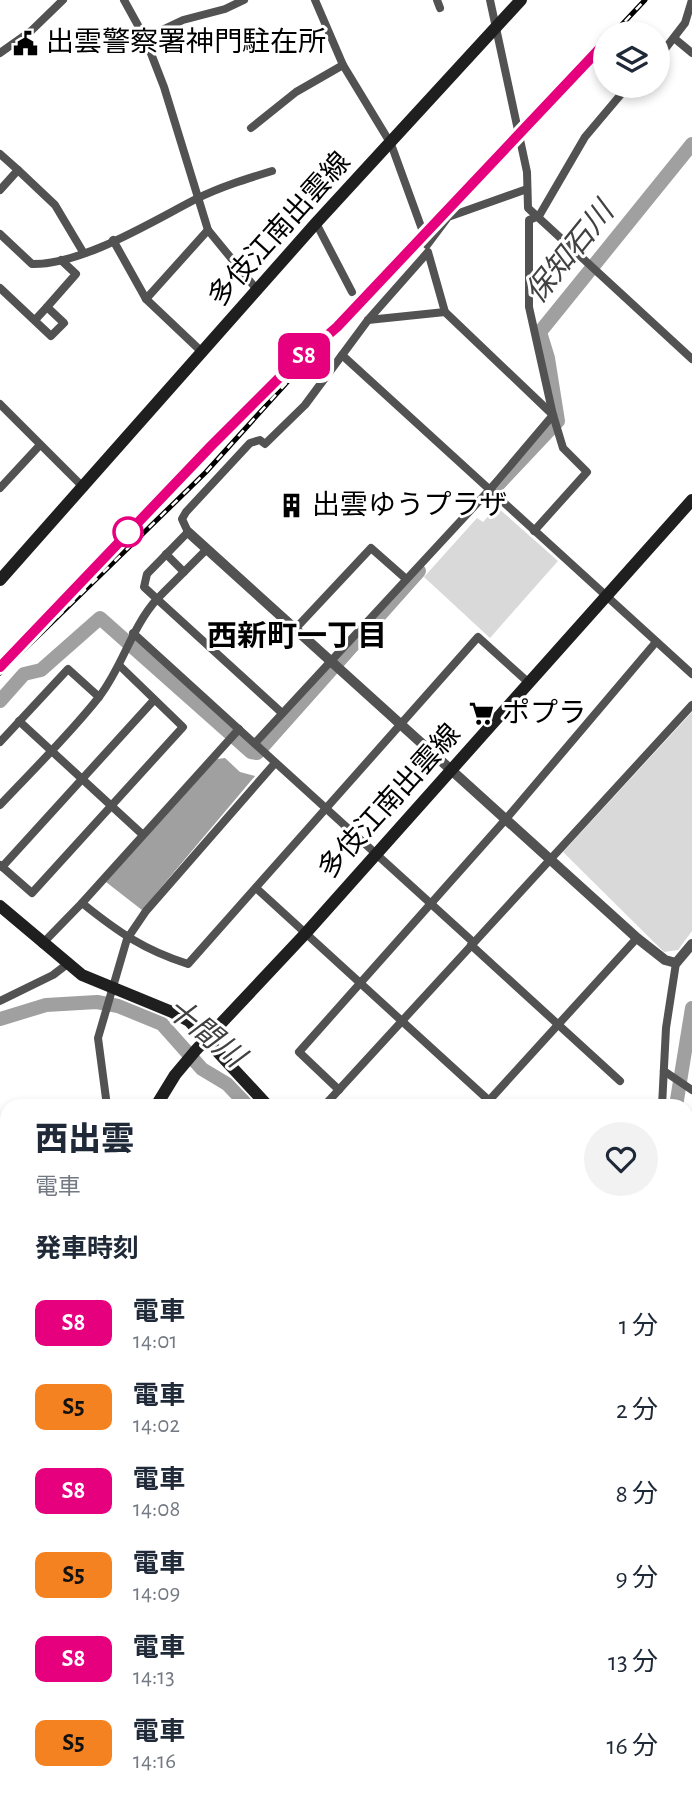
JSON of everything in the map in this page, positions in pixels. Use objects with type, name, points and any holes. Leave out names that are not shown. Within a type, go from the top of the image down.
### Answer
[{"type":"main road","name":"多伎江南出雲線","points":[[0,580],[316,223],[521,0]]},
{"type":"main road","name":"多伎江南出雲線","points":[[161,1099],[196,1050],[305,933],[692,500]]},
{"type":"main road","points":[[0,906],[66,965],[111,989],[189,1021],[261,1099]]},
{"type":"street","points":[[48,0],[54,9]]},
{"type":"street","points":[[0,53],[63,0]]},
{"type":"street","points":[[124,0],[145,38],[208,230],[258,291]]},
{"type":"street","points":[[145,38],[183,20],[244,0]]},
{"type":"street","points":[[315,0],[343,65],[391,144],[427,247],[445,312],[554,415]]},
{"type":"street","points":[[490,0],[527,172],[528,208],[692,359]]},
{"type":"street","points":[[670,43],[685,23],[692,0]]},
{"type":"street","points":[[674,38],[692,53]]},
{"type":"street","points":[[251,128],[296,92],[343,65]]},
{"type":"street","points":[[534,531],[587,472],[563,448],[529,307],[529,220],[539,216],[584,137],[618,98]]},
{"type":"street","points":[[0,154],[55,205],[83,252]]},
{"type":"street","points":[[0,190],[18,170]]},
{"type":"street","points":[[0,234],[32,264],[50,264],[113,240],[198,198],[272,171]]},
{"type":"street","points":[[527,189],[448,217],[305,405],[265,444],[260,440],[250,443],[182,519],[188,532],[637,938],[665,960],[676,963]]},
{"type":"street","points":[[316,223],[352,292]]},
{"type":"street","points":[[146,299],[208,230]]},
{"type":"street","points":[[113,240],[146,299],[203,353]]},
{"type":"street","points":[[35,320],[76,274],[61,260]]},
{"type":"street","points":[[0,288],[51,336],[64,323],[47,307]]},
{"type":"street","points":[[368,320],[445,312]]},
{"type":"street","points":[[342,355],[692,674]]},
{"type":"street","points":[[0,404],[81,491]]},
{"type":"street","points":[[255,743],[489,490],[554,415]]},
{"type":"street","points":[[0,488],[40,445]]},
{"type":"street","points":[[188,532],[143,580],[144,587],[282,713]]},
{"type":"street","points":[[296,628],[371,548],[405,578]]},
{"type":"street","points":[[0,805],[99,697],[120,666],[133,632],[157,599],[207,549]]},
{"type":"street","points":[[166,554],[184,572]]},
{"type":"street","points":[[133,632],[431,903],[620,1081]]},
{"type":"street","points":[[82,904],[127,939],[153,953],[188,964],[478,637],[529,683]]},
{"type":"street","points":[[339,1090],[299,1052],[506,818],[656,642]]},
{"type":"street","points":[[120,666],[183,727],[32,893],[1,866],[153,700]]},
{"type":"street","points":[[0,742],[68,669],[99,697]]},
{"type":"street","points":[[331,1099],[692,705]]},
{"type":"street","points":[[19,721],[142,834]]},
{"type":"street","points":[[42,944],[82,904],[239,729]]},
{"type":"street","points":[[106,1099],[98,1038],[127,939],[146,911],[275,763]]},
{"type":"street","points":[[256,888],[403,1021],[484,1099]]},
{"type":"street","points":[[493,1099],[637,938]]},
{"type":"street","points":[[662,1099],[676,963],[692,944]]},
{"type":"street","points":[[0,1001],[53,975],[66,965]]},
{"type":"street","points":[[664,1071],[692,1090]]},
{"type":"shaded area","points":[[497,507],[558,561],[490,638],[424,577],[477,518],[483,522]]},
{"type":"shaded area","points":[[692,712],[692,931],[678,950],[664,952],[563,852]]},
{"type":"shaded area","points":[[225,758],[240,772],[255,776],[142,910],[106,882],[217,759]]},
{"type":"waterway","name":"保知石川","points":[[494,489],[558,421],[548,358],[540,332],[692,144]]},
{"type":"waterway","name":"保知石川","points":[[0,701],[24,674],[41,670],[100,618],[251,752],[257,753],[419,571]]},
{"type":"waterway","name":"十間川","points":[[0,1019],[46,1005],[97,1002],[118,1006],[162,1024],[202,1069],[227,1084],[241,1099]]},
{"type":"waterway","name":"十間川","points":[[677,1099],[692,1008]]},
{"type":"railway","points":[[625,21],[645,0]]},
{"type":"railway","points":[[0,673],[206,472],[337,327],[593,56]]},
{"type":"railway","points":[[63,602],[292,366]]},
{"type":"train","name":"S8","points":[[0,667],[211,446],[285,372],[337,327],[593,56]]},
{"type":"place","name":"出雲警察署神門駐在所","points":[[26,43]]},
{"type":"place","name":"出雲ゆうプラザ","points":[[292,506]]},
{"type":"place","name":"ポプラ","points":[[482,714]]},
{"type":"district","name":"西新町一丁目","points":[[297,637]]}]
